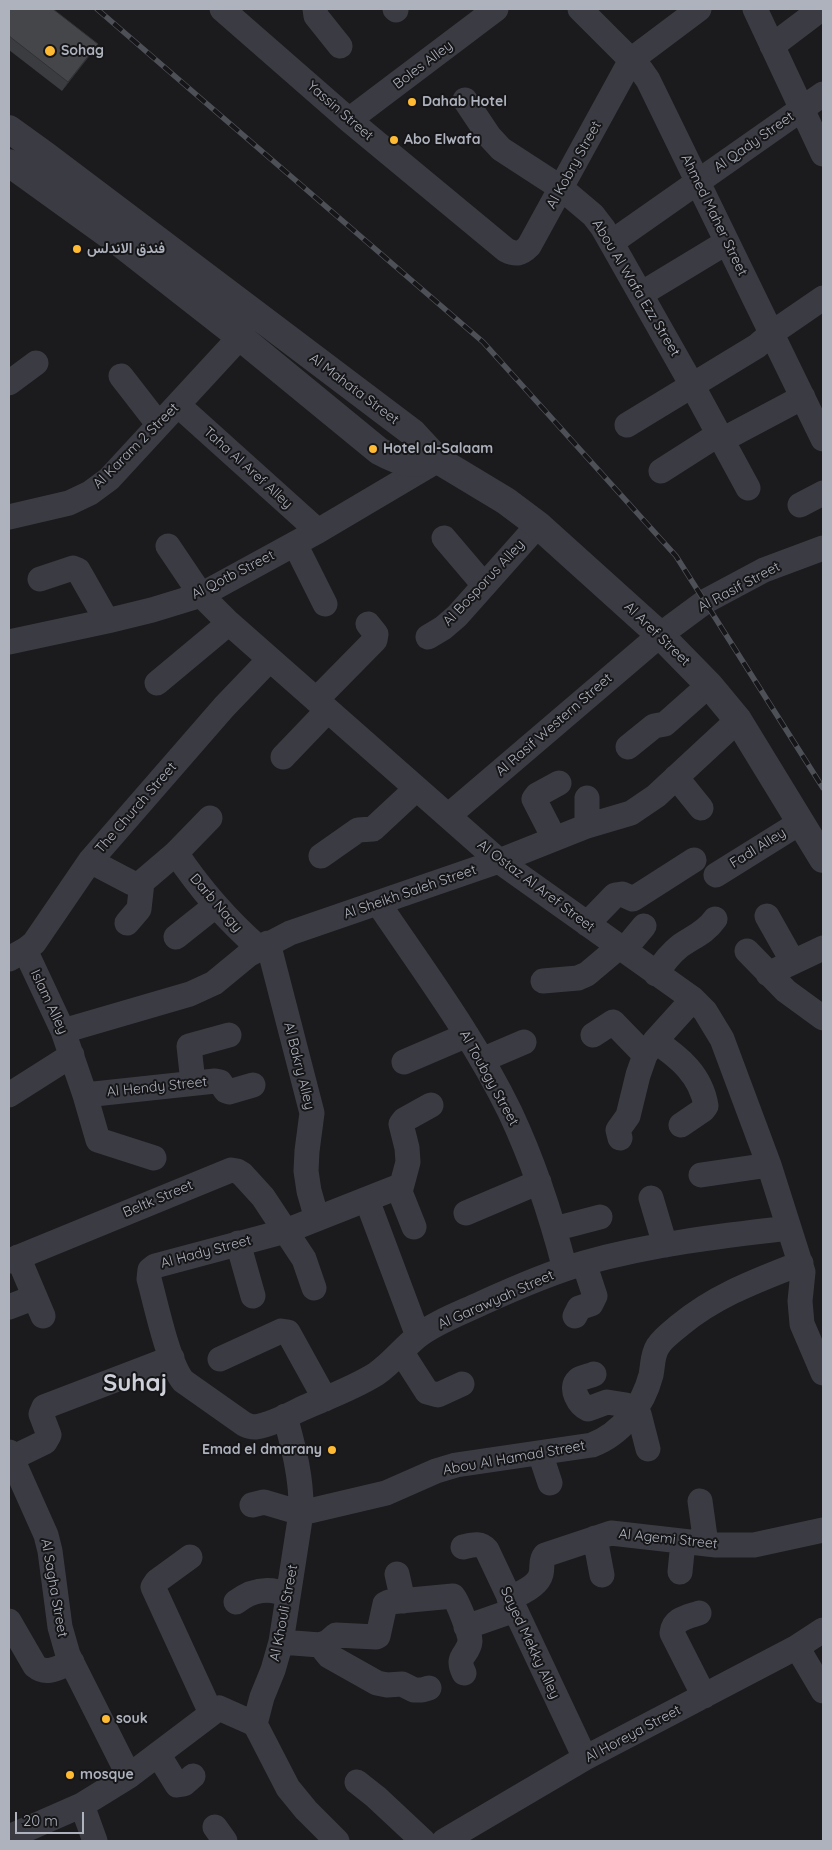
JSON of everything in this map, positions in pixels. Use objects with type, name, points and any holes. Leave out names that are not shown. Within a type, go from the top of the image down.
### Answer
[{"type":"street","name":"Yassin Street","points":[[222,9],[349,120],[506,250]]},
{"type":"street","points":[[315,9],[316,16],[340,46]]},
{"type":"street","name":"Boles Alley","points":[[349,120],[496,9]]},
{"type":"street","name":"Ahmed Maher Street","points":[[580,9],[631,60],[648,80],[772,333],[811,401],[823,439]]},
{"type":"street","points":[[631,60],[700,9]]},
{"type":"street","points":[[755,9],[823,154]]},
{"type":"street","points":[[772,46],[820,9]]},
{"type":"street","name":"Al Kobry Street","points":[[506,250],[514,254],[522,252],[529,246],[631,60]]},
{"type":"street","name":"Al Qady Street","points":[[612,242],[823,94]]},
{"type":"street","name":"Abou Al Wafa Ezz Street","points":[[465,100],[489,136],[501,149],[562,188],[593,215],[612,242],[748,488]]},
{"type":"street","name":"Al Mahata Street","points":[[9,129],[413,433],[438,460]]},
{"type":"street","points":[[10,166],[120,243],[240,337],[380,451],[397,460],[418,464],[438,460]]},
{"type":"street","points":[[641,294],[727,242]]},
{"type":"street","points":[[627,425],[757,346],[772,333],[823,298]]},
{"type":"street","name":"Al Karam 2 Street","points":[[9,517],[69,503],[90,493],[108,479],[240,337]]},
{"type":"street","points":[[9,383],[36,363]]},
{"type":"street","points":[[121,376],[159,425]]},
{"type":"street","points":[[661,471],[720,437],[811,401]]},
{"type":"street","name":"Taha Al Aref Alley","points":[[178,405],[318,531]]},
{"type":"street","name":"Al Aref Street","points":[[438,460],[506,501],[538,525],[660,635],[709,685],[738,720],[823,859]]},
{"type":"street","name":"Al Qotb Street","points":[[9,642],[152,610],[201,594],[318,531],[438,460]]},
{"type":"street","points":[[800,505],[823,493]]},
{"type":"street","name":"Al Bosporus Alley","points":[[428,637],[443,628],[456,616],[538,525]]},
{"type":"street","points":[[444,538],[484,585]]},
{"type":"street","points":[[295,544],[326,604]]},
{"type":"street","name":"Al Ostaz Al Aref Street","points":[[168,546],[201,594],[229,623],[499,861],[693,999],[705,1010],[722,1039],[769,1165],[801,1263],[803,1272],[800,1301],[802,1324],[823,1373]]},
{"type":"street","name":"Al Rasif Street","points":[[660,635],[706,601],[764,570],[823,548]]},
{"type":"street","points":[[40,579],[73,568],[78,570],[107,621]]},
{"type":"street","points":[[157,683],[229,623]]},
{"type":"street","points":[[283,757],[375,640],[376,634],[368,624]]},
{"type":"street","name":"Al Rasif Western Street","points":[[448,816],[660,635]]},
{"type":"street","name":"The Church Street","points":[[17,955],[34,943],[90,861],[224,707],[270,660]]},
{"type":"street","points":[[628,747],[654,726],[665,724],[709,685]]},
{"type":"street","name":"Al Sheikh Saleh Street","points":[[63,1031],[202,989],[214,983],[264,946],[290,933],[499,861],[587,826],[631,814],[644,806],[738,720]]},
{"type":"street","points":[[676,777],[701,808]]},
{"type":"street","points":[[554,838],[534,799],[537,795],[559,782]]},
{"type":"street","points":[[321,856],[358,830],[373,829],[416,789]]},
{"type":"street","points":[[587,798],[587,826]]},
{"type":"street","points":[[90,861],[132,883],[138,884],[176,854],[210,818]]},
{"type":"street","name":"Fadl Alley","points":[[716,875],[801,822]]},
{"type":"street","name":"Darb Nagy","points":[[176,854],[194,881],[215,906],[264,946]]},
{"type":"street","points":[[587,924],[615,895],[622,894],[633,899],[694,860]]},
{"type":"street","points":[[126,923],[139,909],[142,882]]},
{"type":"street","name":"Al Toubgy Street","points":[[378,902],[467,1035],[509,1110],[539,1182],[554,1229],[595,1296],[591,1304],[579,1308],[575,1316]]},
{"type":"street","points":[[176,936],[215,906]]},
{"type":"street","points":[[767,916],[793,962]]},
{"type":"street","points":[[656,974],[666,959],[679,947],[703,933],[715,919]]},
{"type":"street","points":[[543,981],[578,978],[587,974],[621,949],[644,926]]},
{"type":"street","name":"Al Bakry Alley","points":[[264,946],[312,1113],[306,1171],[309,1191],[317,1219]]},
{"type":"street","points":[[768,974],[823,948]]},
{"type":"street","points":[[747,951],[768,974],[800,1002],[823,1018]]},
{"type":"street","name":"Islam Alley","points":[[17,955],[63,1031],[72,1055]]},
{"type":"street","points":[[620,1138],[618,1130],[628,1116],[638,1075],[650,1048],[693,999]]},
{"type":"street","points":[[593,1035],[613,1022],[650,1048],[678,1057],[695,1078],[706,1106],[681,1124]]},
{"type":"street","points":[[193,1083],[189,1046],[229,1035]]},
{"type":"street","points":[[404,1062],[467,1035]]},
{"type":"street","points":[[482,1060],[524,1042]]},
{"type":"street","points":[[9,1095],[72,1055],[98,1140],[154,1158]]},
{"type":"street","name":"Al Hendy Street","points":[[85,1095],[218,1081],[229,1092],[253,1085]]},
{"type":"street","points":[[414,1227],[402,1199],[400,1186],[408,1162],[407,1148],[401,1124],[404,1120],[431,1104]]},
{"type":"street","points":[[701,1175],[769,1165]]},
{"type":"street","name":"Beltk Street","points":[[14,1259],[231,1170],[237,1171],[252,1184],[286,1231]]},
{"type":"street","points":[[466,1213],[539,1182]]},
{"type":"street","name":"Al Hady Street","points":[[285,1416],[250,1427],[183,1381],[177,1373],[172,1358],[149,1278],[150,1270],[155,1266],[286,1231],[400,1186]]},
{"type":"street","points":[[651,1198],[665,1245]]},
{"type":"street","points":[[366,1200],[410,1344],[427,1392],[438,1395],[462,1384]]},
{"type":"street","points":[[554,1229],[600,1217]]},
{"type":"street","name":"Al Garawyah Street","points":[[285,1416],[354,1386],[377,1373],[410,1344],[440,1324],[514,1288],[575,1266],[665,1245],[789,1228]]},
{"type":"street","points":[[286,1231],[304,1258],[314,1288]]},
{"type":"street","points":[[238,1244],[253,1296]]},
{"type":"street","points":[[9,1307],[39,1306],[14,1259]]},
{"type":"street","name":"Abou Al Hamad Street","points":[[301,1513],[386,1493],[436,1471],[456,1465],[592,1445],[602,1441],[620,1428],[634,1411],[646,1392],[655,1352],[658,1346],[673,1331],[692,1315],[727,1293],[801,1263]]},
{"type":"street","points":[[220,1359],[281,1331],[288,1332],[325,1399]]},
{"type":"street","points":[[10,1455],[45,1442],[49,1435],[41,1414],[44,1407],[172,1358]]},
{"type":"street","points":[[594,1374],[581,1379],[576,1384],[575,1389],[581,1405],[588,1409],[607,1402],[626,1405],[638,1414],[642,1422],[648,1449]]},
{"type":"street","name":"Al Khouli Street","points":[[255,1724],[281,1642],[301,1513],[299,1471],[285,1416]]},
{"type":"street","points":[[540,1453],[550,1483]]},
{"type":"street","name":"Al Sagha Street","points":[[10,1455],[46,1535],[50,1551],[60,1627],[72,1662],[129,1776]]},
{"type":"street","points":[[680,1572],[695,1543],[700,1501]]},
{"type":"street","points":[[252,1506],[264,1502],[301,1513]]},
{"type":"street","name":"Al Agemi Street","points":[[512,1604],[541,1575],[541,1560],[546,1555],[611,1533],[695,1543],[754,1545],[823,1530]]},
{"type":"street","points":[[595,1538],[602,1575]]},
{"type":"street","name":"Sayed Mekky Alley","points":[[463,1547],[476,1544],[484,1547],[585,1758]]},
{"type":"street","points":[[190,1557],[155,1583],[154,1589],[211,1713]]},
{"type":"street","points":[[398,1574],[403,1601]]},
{"type":"street","points":[[236,1602],[246,1595],[257,1591],[278,1591],[288,1595]]},
{"type":"street","points":[[281,1642],[320,1645],[328,1642],[336,1634],[376,1637],[378,1636],[384,1604],[453,1596],[470,1641],[460,1660],[464,1673]]},
{"type":"street","points":[[466,1627],[512,1604]]},
{"type":"street","points":[[699,1613],[678,1621],[672,1627],[672,1633],[704,1696]]},
{"type":"street","points":[[9,1621],[17,1652],[35,1666],[49,1672],[72,1662]]},
{"type":"street","name":"Al Horeya Street","points":[[444,1841],[585,1758],[797,1647],[823,1630]]},
{"type":"street","points":[[320,1645],[329,1656],[377,1683],[387,1685],[402,1684],[414,1690],[429,1688]]},
{"type":"street","points":[[797,1647],[823,1691]]},
{"type":"street","points":[[9,1837],[82,1805],[129,1776],[219,1708],[255,1724],[288,1788],[306,1810],[337,1841]]},
{"type":"street","points":[[158,1754],[178,1785],[184,1784],[193,1776]]},
{"type":"street","points":[[357,1782],[376,1796],[423,1841]]},
{"type":"street","points":[[82,1805],[95,1841]]},
{"type":"building","name":"Sohag","points":[[9,9],[53,9],[98,44],[68,82],[9,36]]},
{"type":"railway","points":[[97,9],[483,342],[676,556],[823,788]]},
{"type":"place","name":"Sohag","points":[[50,51]]},
{"type":"place","name":"Dahab Hotel","points":[[412,102]]},
{"type":"place","name":"Abo Elwafa","points":[[394,140]]},
{"type":"place","name":"فندق الاندلس","points":[[77,249]]},
{"type":"place","name":"Hotel al-Salaam","points":[[373,449]]},
{"type":"place","name":"Emad el dmarany","points":[[332,1450]]},
{"type":"place","name":"souk","points":[[106,1719]]},
{"type":"place","name":"mosque","points":[[70,1775]]},
{"type":"district","name":"Suhaj","points":[[135,1384]]}]
